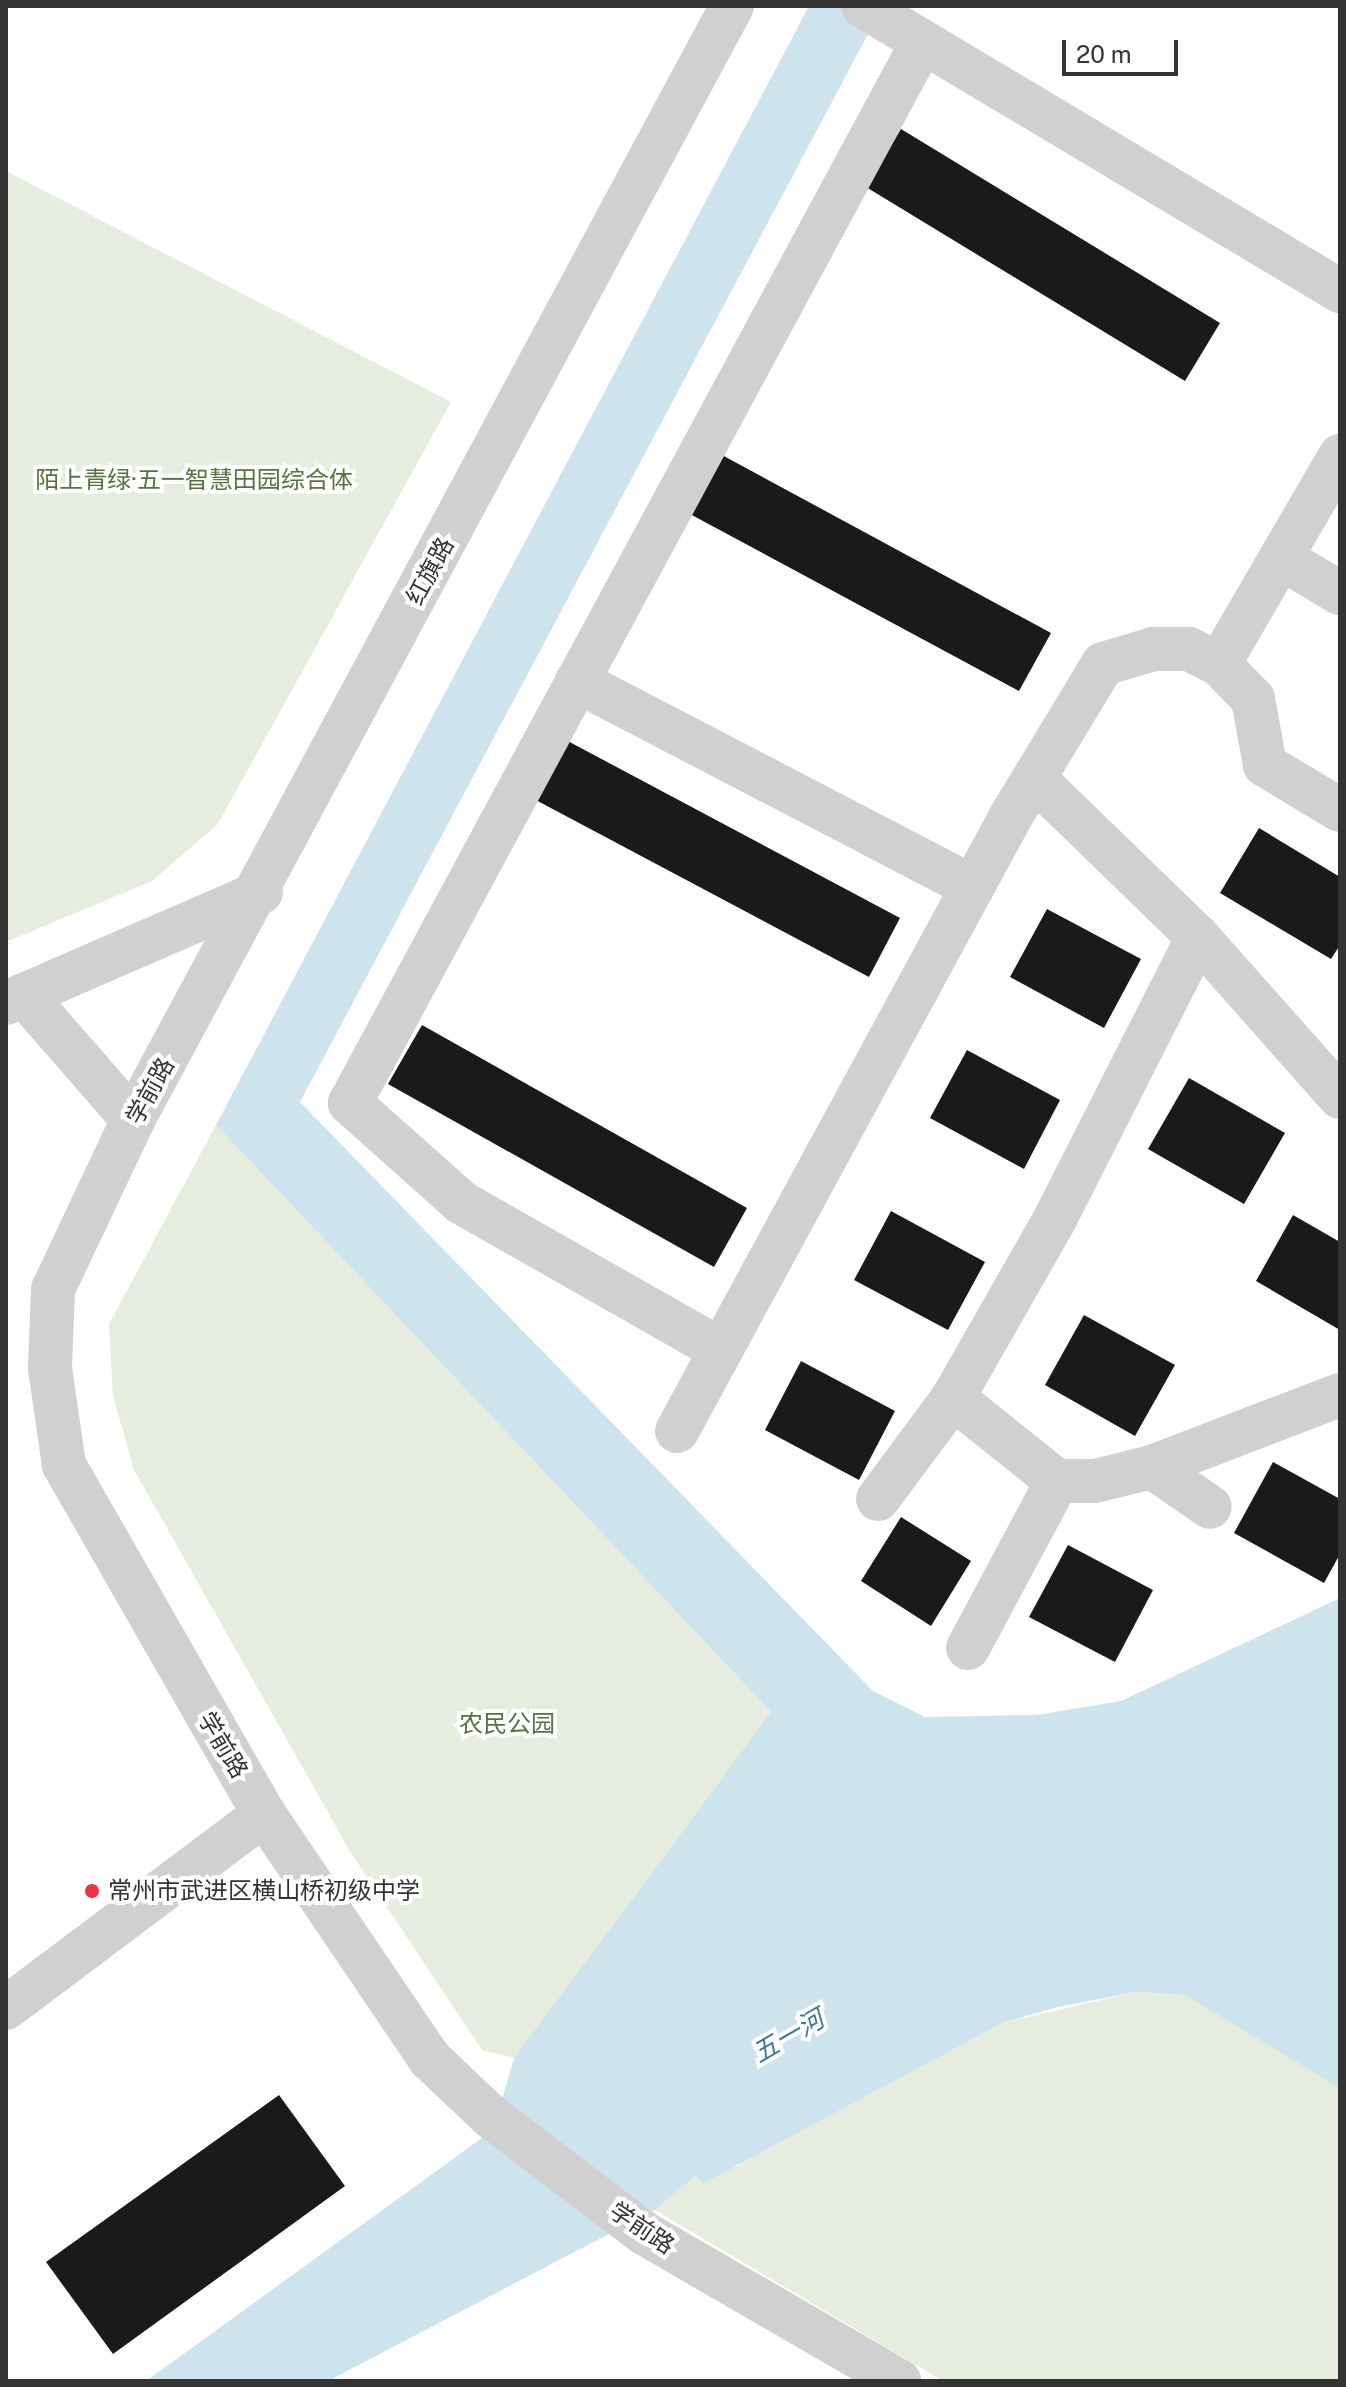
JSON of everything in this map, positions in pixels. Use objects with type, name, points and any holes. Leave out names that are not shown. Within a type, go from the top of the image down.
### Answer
[{"type":"street","name":"红旗路","points":[[261,892],[732,6]]},
{"type":"street","points":[[863,6],[1340,291]]},
{"type":"street","points":[[721,1350],[461,1202],[350,1103],[577,681],[912,37]]},
{"type":"street","points":[[1219,664],[1340,456]]},
{"type":"street","points":[[1281,558],[1340,593]]},
{"type":"street","points":[[677,1431],[973,887],[1038,782],[1103,664],[1153,649],[1189,649],[1219,664],[1253,699],[1265,765],[1340,810]]},
{"type":"street","points":[[577,681],[973,887]]},
{"type":"street","points":[[1038,782],[1198,937],[1340,1097]]},
{"type":"street","points":[[133,1120],[15,999],[261,892]]},
{"type":"street","name":"学前路","points":[[261,892],[133,1120],[53,1289],[50,1368],[64,1465],[264,1814],[430,2059],[490,2116],[644,2233],[899,2381]]},
{"type":"street","points":[[878,1499],[953,1398],[1055,1219],[1198,937]]},
{"type":"street","points":[[953,1398],[1057,1481],[1152,1467],[1340,1395]]},
{"type":"street","points":[[1152,1467],[1210,1507]]},
{"type":"street","points":[[968,1648],[1057,1481]]},
{"type":"street","points":[[6,2008],[264,1814]]},
{"type":"green space","name":"陌上青绿·五一智慧田园综合体","points":[[6,171],[451,402],[218,824],[152,881],[6,942]]},
{"type":"green space","name":"农民公园","points":[[216,1125],[771,1712],[514,2058],[482,2050],[351,1853],[134,1470],[113,1396],[109,1324]]},
{"type":"green space","points":[[1135,1992],[1185,1995],[1219,2011],[1340,2088],[1340,2381],[943,2381],[655,2210],[696,2176],[740,2165],[736,2159],[1002,2023]]},
{"type":"water","name":"五一河","points":[[809,6],[883,6],[300,1102],[873,1691],[925,1717],[1036,1715],[1121,1701],[1340,1598],[1340,2088],[1185,1995],[1135,1992],[1058,2007],[1002,2023],[704,2183],[696,2176],[655,2210],[328,2381],[146,2381],[493,2130],[514,2058],[771,1712],[216,1125]]},
{"type":"building","points":[[901,129],[1220,323],[1185,381],[866,187]]},
{"type":"building","points":[[720,454],[1051,633],[1019,691],[688,513]]},
{"type":"building","points":[[564,739],[900,918],[869,977],[532,798]]},
{"type":"building","points":[[1259,828],[1340,877],[1340,945],[1331,959],[1220,893]]},
{"type":"building","points":[[1047,909],[1141,959],[1104,1028],[1010,977]]},
{"type":"building","points":[[422,1025],[747,1208],[714,1267],[388,1084]]},
{"type":"building","points":[[967,1050],[1060,1100],[1024,1169],[930,1118]]},
{"type":"building","points":[[1189,1078],[1285,1133],[1244,1204],[1148,1149]]},
{"type":"building","points":[[891,1211],[985,1262],[948,1330],[854,1280]]},
{"type":"building","points":[[1293,1215],[1340,1242],[1340,1330],[1256,1281]]},
{"type":"building","points":[[1084,1315],[1175,1365],[1135,1436],[1045,1385]]},
{"type":"building","points":[[801,1361],[895,1411],[859,1480],[765,1430]]},
{"type":"building","points":[[1273,1462],[1340,1499],[1340,1554],[1324,1583],[1234,1533]]},
{"type":"building","points":[[901,1517],[971,1561],[931,1626],[861,1581]]},
{"type":"building","points":[[1068,1545],[1153,1590],[1115,1662],[1029,1617]]},
{"type":"building","points":[[279,2095],[345,2186],[113,2354],[46,2262]]},
{"type":"place","name":"常州市武进区横山桥初级中学","points":[[92,1891]]}]
